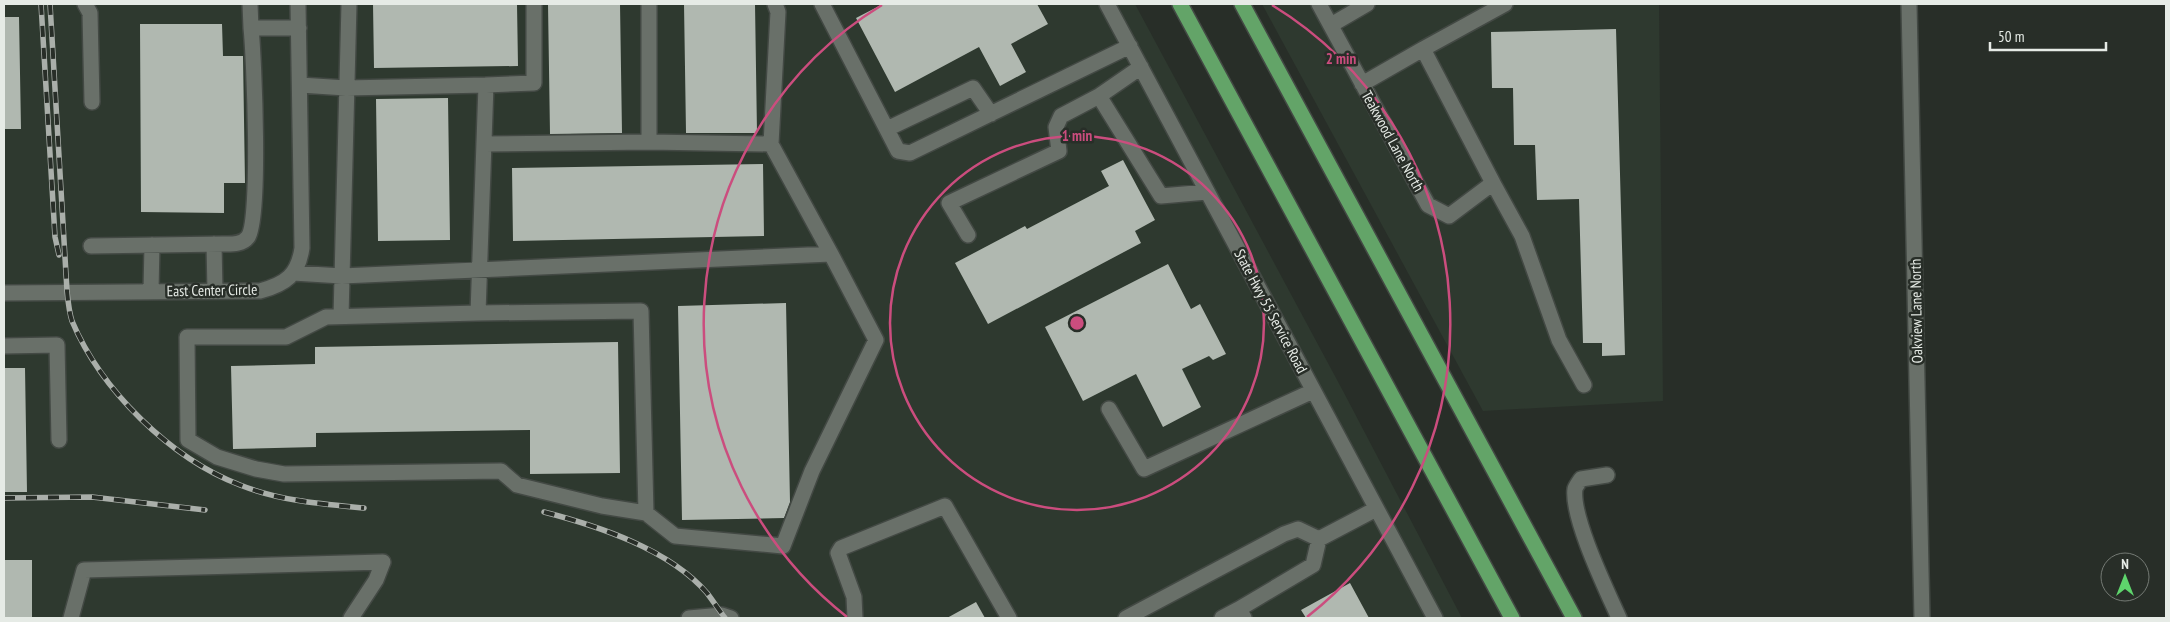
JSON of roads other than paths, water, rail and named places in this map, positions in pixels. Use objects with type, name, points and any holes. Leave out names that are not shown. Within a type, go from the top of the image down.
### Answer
[{"type":"highway","points":[[1180,4],[1512,618]]},
{"type":"highway","points":[[1242,4],[1574,618]]},
{"type":"street","points":[[85,4],[90,13],[92,102]]},
{"type":"street","points":[[91,246],[214,244],[241,242],[248,237],[251,226],[255,172],[254,52],[250,4]]},
{"type":"street","points":[[293,273],[300,264],[302,248],[298,4]]},
{"type":"street","points":[[341,317],[348,4]]},
{"type":"street","points":[[300,85],[346,88],[534,83],[534,4]]},
{"type":"street","points":[[649,4],[649,142]]},
{"type":"street","points":[[646,513],[642,311],[478,312],[341,317],[326,318],[286,337],[187,338],[188,440],[217,457],[256,469],[284,474],[501,471],[516,485],[602,506],[646,513],[675,536],[783,546],[812,471],[876,340],[771,144],[778,12],[775,4]]},
{"type":"street","points":[[822,4],[898,152],[910,153],[1130,46]]},
{"type":"street","name":"State Hwy 55 Service Road","points":[[1107,4],[1435,618]]},
{"type":"street","name":"Teakwood Lane North","points":[[1319,4],[1428,205],[1449,216],[1493,183]]},
{"type":"street","points":[[1330,26],[1367,4]]},
{"type":"street","points":[[1362,84],[1504,4]]},
{"type":"street","name":"Oakview Lane North","points":[[1909,4],[1922,618]]},
{"type":"street","points":[[251,28],[299,28]]},
{"type":"street","points":[[1423,49],[1522,236],[1559,340],[1584,385]]},
{"type":"street","points":[[968,235],[950,203],[1060,151],[1056,127],[1061,116],[1099,96],[1141,68]]},
{"type":"street","points":[[478,312],[486,85]]},
{"type":"street","points":[[887,129],[973,88],[991,114]]},
{"type":"street","points":[[1099,96],[1161,196],[1207,192]]},
{"type":"street","points":[[484,144],[649,142],[771,144]]},
{"type":"street","points":[[214,244],[215,291]]},
{"type":"street","points":[[152,245],[152,291]]},
{"type":"street","points":[[293,273],[342,276],[831,254]]},
{"type":"street","name":"East Center Circle","points":[[4,293],[260,291],[277,287],[293,273]]},
{"type":"street","points":[[4,346],[57,346],[59,440]]},
{"type":"street","points":[[1109,409],[1144,469],[1313,391]]},
{"type":"street","points":[[1607,475],[1581,479],[1575,489],[1578,514],[1596,565],[1619,618]]},
{"type":"street","points":[[855,618],[854,597],[838,553],[841,548],[945,506],[1010,618]]},
{"type":"street","points":[[1222,618],[1242,614],[1313,565],[1320,539],[1376,509]]},
{"type":"street","points":[[1126,618],[1284,534],[1298,529],[1320,539]]},
{"type":"street","points":[[72,618],[84,570],[382,562],[376,580],[351,618]]},
{"type":"street","points":[[689,618],[722,615],[731,618]]},
{"type":"railway","points":[[41,4],[55,237],[59,255]]},
{"type":"railway","points":[[50,4],[67,295],[72,321],[85,347],[119,396],[141,419],[188,458],[240,485],[270,495],[301,501],[364,508]]},
{"type":"railway","points":[[4,498],[92,497],[205,510]]},
{"type":"railway","points":[[544,512],[609,532],[653,552],[691,577],[707,593],[725,618]]}]
